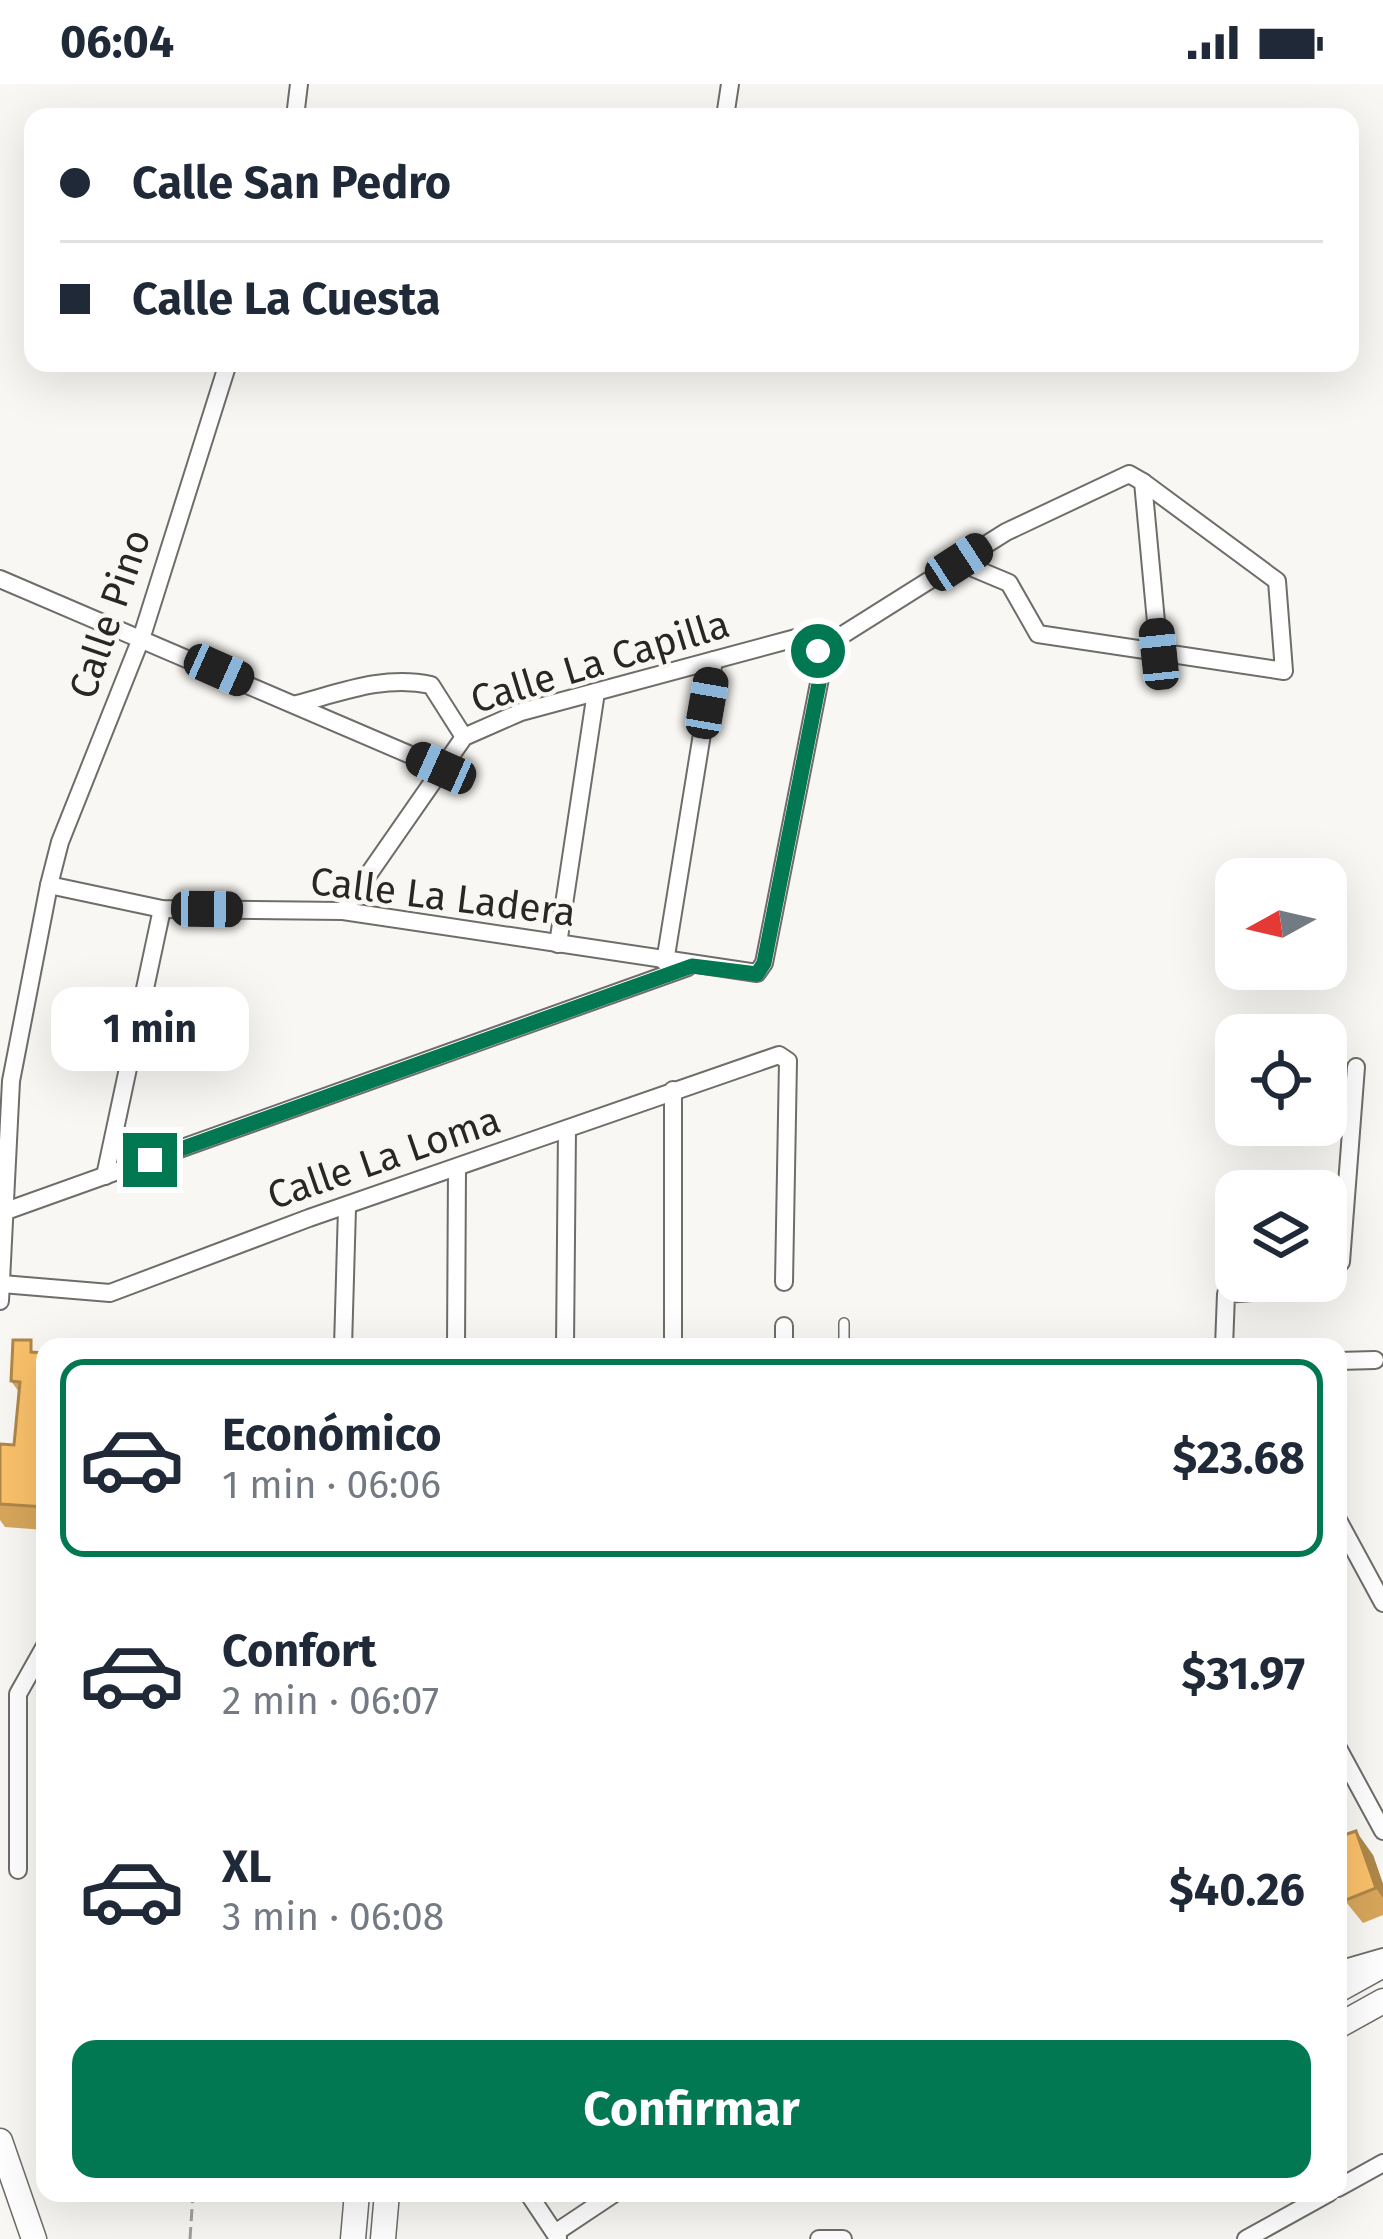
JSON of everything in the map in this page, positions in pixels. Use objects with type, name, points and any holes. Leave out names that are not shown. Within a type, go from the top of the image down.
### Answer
[{"type":"street","name":"Calle Pino","points":[[1,1292],[5,1080],[49,885],[60,842],[142,636],[225,372]]},
{"type":"street","points":[[818,651],[959,562],[1119,475],[1142,482],[1277,581],[1288,666],[1278,672],[1038,634],[1009,583],[959,562]]},
{"type":"street","points":[[1142,482],[1159,654]]},
{"type":"street","points":[[0,579],[441,768]]},
{"type":"street","name":"Calle La Capilla","points":[[343,910],[464,737],[521,712],[796,638],[818,651]]},
{"type":"street","name":"Calle La Ladera","points":[[49,885],[162,909],[343,910],[757,974],[764,963],[823,663],[818,651]]},
{"type":"street","points":[[664,962],[714,660]]},
{"type":"street","points":[[296,704],[385,680],[431,685],[464,737]]},
{"type":"street","points":[[558,944],[596,692]]},
{"type":"street","points":[[105,1176],[162,909]]},
{"type":"street","points":[[5,1211],[692,966]]},
{"type":"street","name":"Calle La Loma","points":[[1,1292],[110,1293],[673,1090],[784,1057],[784,1282]]},
{"type":"street","points":[[1224,1338],[1223,1300],[1239,1290],[1318,1287],[1341,1262],[1356,1067]]},
{"type":"street","points":[[673,1090],[673,1338]]},
{"type":"street","points":[[566,1338],[567,1129]]},
{"type":"street","points":[[456,1338],[457,1168]]},
{"type":"street","points":[[343,1338],[347,1208]]},
{"type":"street","points":[[784,1326],[784,1338]]},
{"type":"street","points":[[1347,1361],[1380,1361]]},
{"type":"street","points":[[1347,1537],[1383,1603]]},
{"type":"street","points":[[18,1870],[18,1694],[36,1662]]},
{"type":"street","points":[[1347,1765],[1383,1832]]},
{"type":"street","points":[[1347,1968],[1383,1961]]},
{"type":"street","points":[[1347,1984],[1383,1961]]},
{"type":"street","points":[[1347,2021],[1383,2001]]},
{"type":"street","points":[[0,2141],[34,2239]]},
{"type":"street","points":[[1347,2183],[1383,2164]]},
{"type":"street","points":[[353,2239],[356,2202]]},
{"type":"street","points":[[383,2239],[386,2202]]},
{"type":"street","points":[[533,2202],[553,2237],[602,2202]]},
{"type":"street","points":[[1246,2239],[1314,2202]]},
{"type":"street","points":[[819,2239],[843,2239]]},
{"type":"lane","points":[[844,1323],[844,1338]]},
{"type":"path","points":[[190,2239],[192,2202]]},
{"type":"building","points":[[13,1340],[31,1340],[31,1352],[36,1352],[36,1506],[0,1504],[0,1444],[14,1445],[20,1382],[11,1381]]},
{"type":"building","points":[[1356,1831],[1376,1888],[1347,1900],[1347,1834]]},
{"type":"route","points":[[150,1160],[692,966],[757,974],[764,963],[823,663],[818,651]]}]
